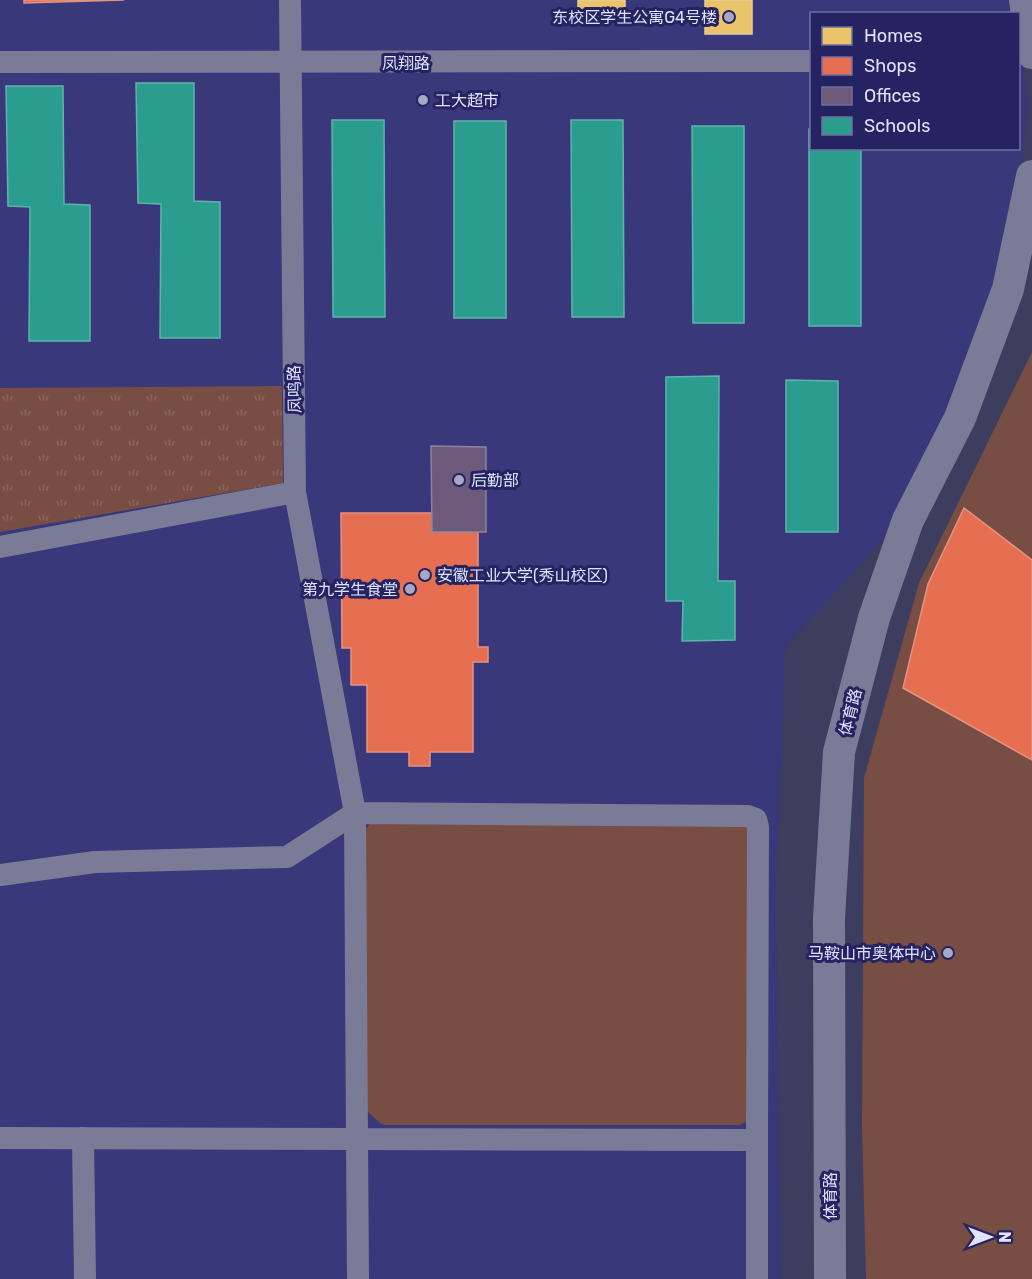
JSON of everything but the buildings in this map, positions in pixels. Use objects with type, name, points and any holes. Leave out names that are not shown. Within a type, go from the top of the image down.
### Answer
[{"type":"street","name":"凤鸣路","points":[[291,0],[295,492],[355,813],[358,1279]]},
{"type":"street","points":[[1024,0],[1032,53]]},
{"type":"street","name":"凤翔路","points":[[0,62],[810,61]]},
{"type":"street","name":"体育路","points":[[830,1279],[829,918],[840,752],[874,618],[908,520],[960,418],[1008,289],[1032,176]]},
{"type":"street","points":[[7,546],[295,492]]},
{"type":"street","points":[[9,874],[96,862],[287,857],[355,813],[748,816],[756,819],[758,827],[757,1279]]},
{"type":"street","points":[[0,1138],[757,1140]]},
{"type":"street","points":[[83,1138],[85,1279]]},
{"type":"shaded area","name":"安徽工业大学(秀山校区)","points":[[0,0],[1016,0],[1017,12],[810,12],[810,150],[1020,150],[1020,34],[1028,107],[1008,289],[917,503],[785,647],[776,898],[781,1279],[0,1279]]},
{"type":"green space","name":"马鞍山市奥体中心","points":[[1032,352],[1032,1279],[866,1279],[862,1128],[864,778],[919,583]]},
{"type":"green space","points":[[282,386],[283,483],[0,532],[0,388]]},
{"type":"green space","points":[[370,824],[747,826],[750,1120],[740,1125],[385,1125],[380,1123],[367,1111],[365,830]]},
{"type":"place","name":"东校区学生公寓G4号楼","points":[[729,17]]},
{"type":"place","name":"工大超市","points":[[423,100]]},
{"type":"place","name":"后勤部","points":[[459,480]]},
{"type":"place","name":"安徽工业大学(秀山校区)","points":[[425,575]]},
{"type":"place","name":"第九学生食堂","points":[[410,589]]},
{"type":"place","name":"马鞍山市奥体中心","points":[[948,953]]}]
